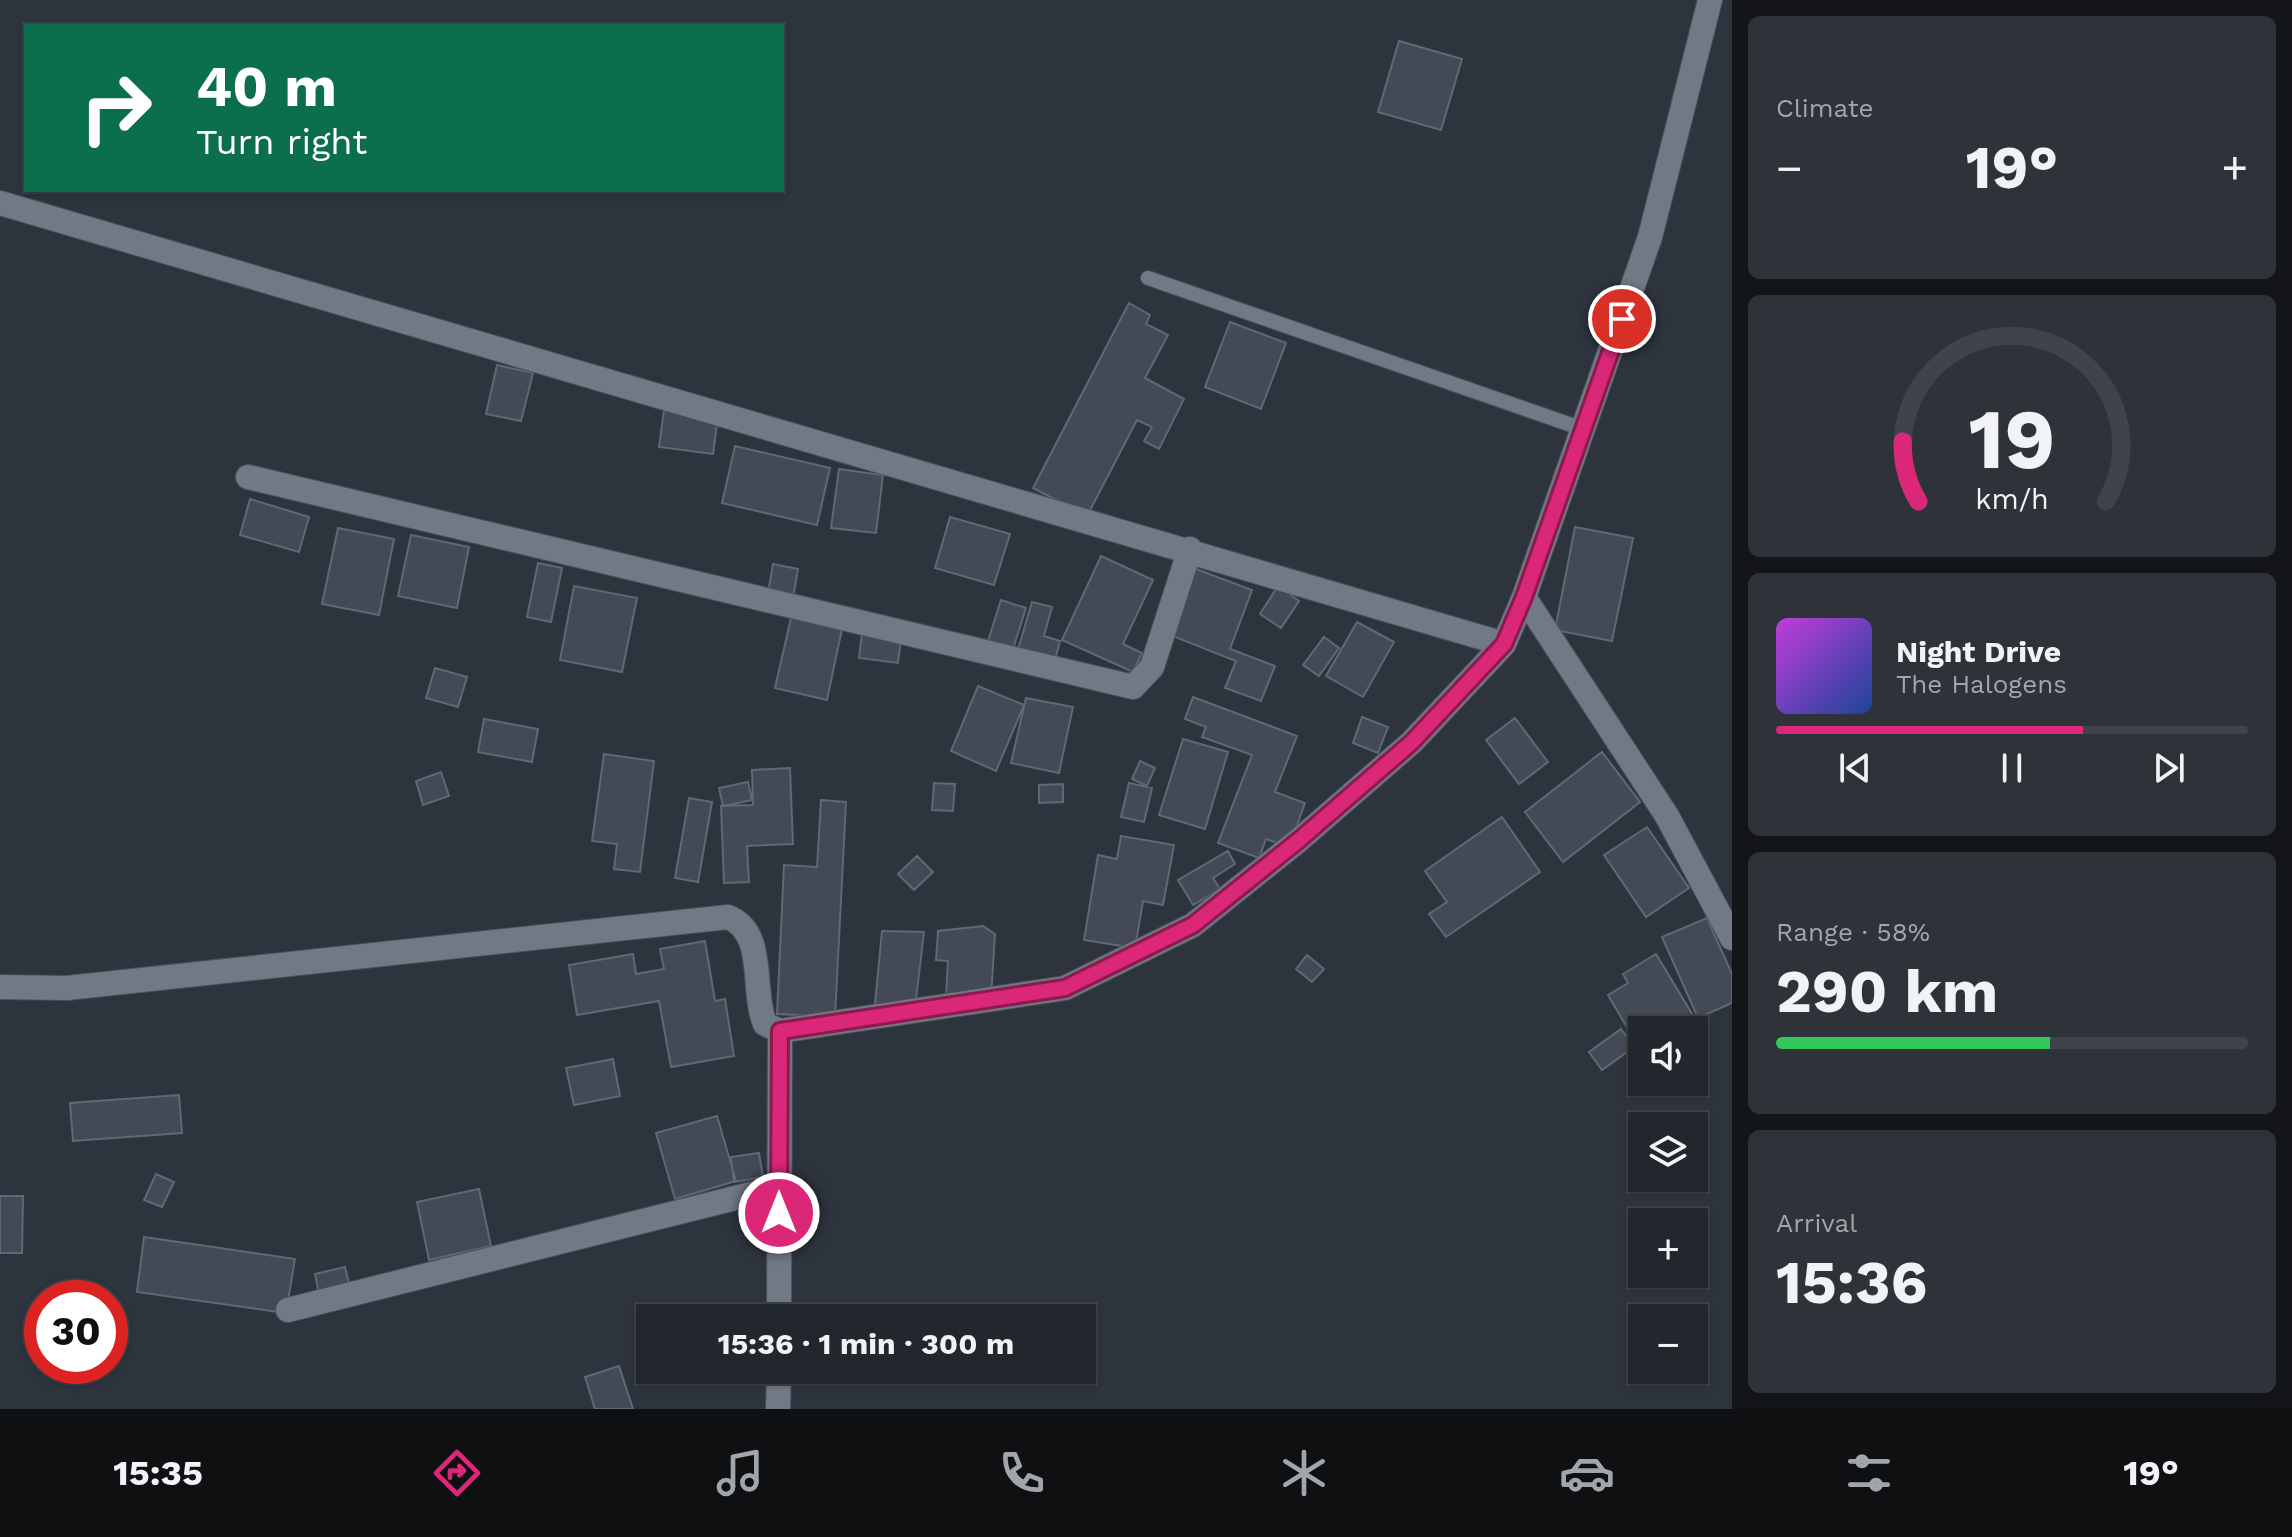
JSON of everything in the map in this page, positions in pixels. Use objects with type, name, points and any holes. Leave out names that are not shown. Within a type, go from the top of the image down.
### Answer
[{"type":"street","points":[[0,987],[67,988],[728,917],[741,922],[749,935],[758,1007],[765,1024],[780,1031],[1065,988],[1193,925],[1299,840],[1412,742],[1504,644],[1524,597],[1650,237],[1710,0]]},
{"type":"street","points":[[0,203],[1190,549],[1504,644]]},
{"type":"street","points":[[248,477],[1133,687],[1152,667],[1190,549]]},
{"type":"street","points":[[1524,597],[1667,816],[1732,938]]},
{"type":"street","points":[[779,1304],[780,1031]]},
{"type":"street","points":[[288,1310],[779,1187]]},
{"type":"street","points":[[778,1409],[779,1384]]},
{"type":"lane","points":[[1148,278],[1583,429]]},
{"type":"building","points":[[1399,41],[1462,59],[1441,130],[1378,112]]},
{"type":"building","points":[[1129,303],[1150,315],[1146,324],[1168,335],[1145,378],[1184,399],[1159,449],[1144,441],[1152,427],[1137,420],[1087,516],[1033,488]]},
{"type":"building","points":[[1230,322],[1286,343],[1261,409],[1205,387]]},
{"type":"building","points":[[497,365],[533,373],[521,421],[486,414]]},
{"type":"building","points":[[664,410],[718,417],[713,454],[659,447]]},
{"type":"building","points":[[735,446],[830,468],[817,525],[722,503]]},
{"type":"building","points":[[839,469],[883,475],[876,533],[831,528]]},
{"type":"building","points":[[250,499],[309,517],[299,552],[240,535]]},
{"type":"building","points":[[950,517],[1010,534],[994,585],[935,568]]},
{"type":"building","points":[[1575,527],[1633,538],[1612,641],[1555,630]]},
{"type":"building","points":[[338,528],[394,539],[379,615],[322,604]]},
{"type":"building","points":[[411,535],[469,547],[457,608],[398,596]]},
{"type":"building","points":[[1101,556],[1153,580],[1123,644],[1142,653],[1133,672],[1062,640]]},
{"type":"building","points":[[538,563],[562,568],[551,622],[527,617]]},
{"type":"building","points":[[773,564],[798,569],[793,598],[768,593]]},
{"type":"building","points":[[1196,569],[1252,590],[1230,649],[1275,666],[1261,701],[1225,688],[1236,661],[1170,635]]},
{"type":"building","points":[[574,586],[637,598],[622,672],[560,660]]},
{"type":"building","points":[[1278,586],[1299,601],[1281,628],[1260,614]]},
{"type":"building","points":[[1001,600],[1026,608],[1013,649],[988,641]]},
{"type":"building","points":[[1032,602],[1052,607],[1044,636],[1060,641],[1054,664],[1017,653]]},
{"type":"building","points":[[791,618],[842,629],[827,700],[775,688]]},
{"type":"building","points":[[1357,622],[1394,642],[1363,697],[1326,676]]},
{"type":"building","points":[[862,633],[901,638],[898,663],[859,658]]},
{"type":"building","points":[[1324,637],[1339,648],[1319,676],[1303,665]]},
{"type":"building","points":[[435,668],[467,677],[458,707],[426,698]]},
{"type":"building","points":[[978,686],[1024,705],[996,771],[951,751]]},
{"type":"building","points":[[1193,697],[1297,736],[1275,792],[1305,803],[1289,847],[1266,839],[1259,858],[1218,843],[1252,755],[1202,737],[1206,727],[1185,719]]},
{"type":"building","points":[[1026,698],[1073,707],[1059,773],[1011,763]]},
{"type":"building","points":[[1362,717],[1388,727],[1378,753],[1353,743]]},
{"type":"building","points":[[1515,718],[1548,762],[1519,784],[1486,740]]},
{"type":"building","points":[[484,719],[538,729],[532,762],[478,752]]},
{"type":"building","points":[[1183,739],[1228,752],[1205,829],[1159,815]]},
{"type":"building","points":[[1602,752],[1640,802],[1563,862],[1525,812]]},
{"type":"building","points":[[604,754],[654,761],[640,872],[614,869],[617,844],[592,841]]},
{"type":"building","points":[[1140,761],[1155,768],[1147,786],[1132,779]]},
{"type":"building","points":[[790,768],[793,844],[747,846],[749,882],[724,883],[721,806],[753,805],[752,770]]},
{"type":"building","points":[[441,772],[449,796],[423,805],[416,781]]},
{"type":"building","points":[[748,782],[752,800],[723,806],[719,788]]},
{"type":"building","points":[[934,783],[955,784],[953,811],[932,810]]},
{"type":"building","points":[[1129,783],[1152,788],[1144,822],[1121,817]]},
{"type":"building","points":[[1063,784],[1063,802],[1039,803],[1039,785]]},
{"type":"building","points":[[689,798],[712,802],[698,882],[675,878]]},
{"type":"building","points":[[821,800],[846,802],[835,1017],[777,1014],[784,865],[817,867]]},
{"type":"building","points":[[1502,817],[1540,872],[1446,937],[1429,914],[1447,902],[1425,871]]},
{"type":"building","points":[[1647,827],[1689,888],[1646,917],[1604,855]]},
{"type":"building","points":[[1121,836],[1174,845],[1163,905],[1143,901],[1135,948],[1084,940],[1098,855],[1117,859]]},
{"type":"building","points":[[1228,851],[1235,864],[1213,878],[1220,889],[1193,905],[1178,880]]},
{"type":"building","points":[[917,856],[933,872],[914,890],[898,874]]},
{"type":"building","points":[[1707,918],[1732,974],[1732,1003],[1697,1016],[1662,937]]},
{"type":"building","points":[[983,926],[995,934],[991,998],[946,995],[948,961],[936,960],[938,931]]},
{"type":"building","points":[[882,931],[924,932],[915,1008],[875,1004]]},
{"type":"building","points":[[705,941],[715,1001],[725,999],[734,1056],[671,1067],[659,1001],[577,1015],[569,965],[633,954],[636,974],[664,969],[660,949]]},
{"type":"building","points":[[1656,954],[1693,1016],[1628,1016],[1628,1029],[1608,995],[1628,983],[1623,974]]},
{"type":"building","points":[[1307,955],[1324,969],[1312,982],[1296,969]]},
{"type":"building","points":[[1621,1029],[1628,1039],[1628,1051],[1602,1070],[1589,1052]]},
{"type":"building","points":[[613,1059],[620,1096],[574,1105],[566,1068]]},
{"type":"building","points":[[179,1095],[182,1133],[73,1141],[70,1103]]},
{"type":"building","points":[[717,1116],[736,1181],[675,1199],[656,1133]]},
{"type":"building","points":[[759,1153],[763,1177],[734,1182],[731,1157]]},
{"type":"building","points":[[156,1174],[174,1182],[162,1207],[144,1200]]},
{"type":"building","points":[[479,1189],[491,1246],[429,1260],[417,1202]]},
{"type":"building","points":[[0,1196],[23,1196],[22,1253],[0,1253]]},
{"type":"building","points":[[144,1237],[295,1259],[286,1313],[137,1292]]},
{"type":"building","points":[[345,1267],[351,1292],[320,1299],[315,1274]]},
{"type":"building","points":[[619,1366],[633,1409],[595,1409],[585,1377]]},
{"type":"route","points":[[779,1213],[780,1031],[1065,988],[1193,925],[1299,840],[1412,742],[1504,644],[1524,597],[1622,319]]}]
